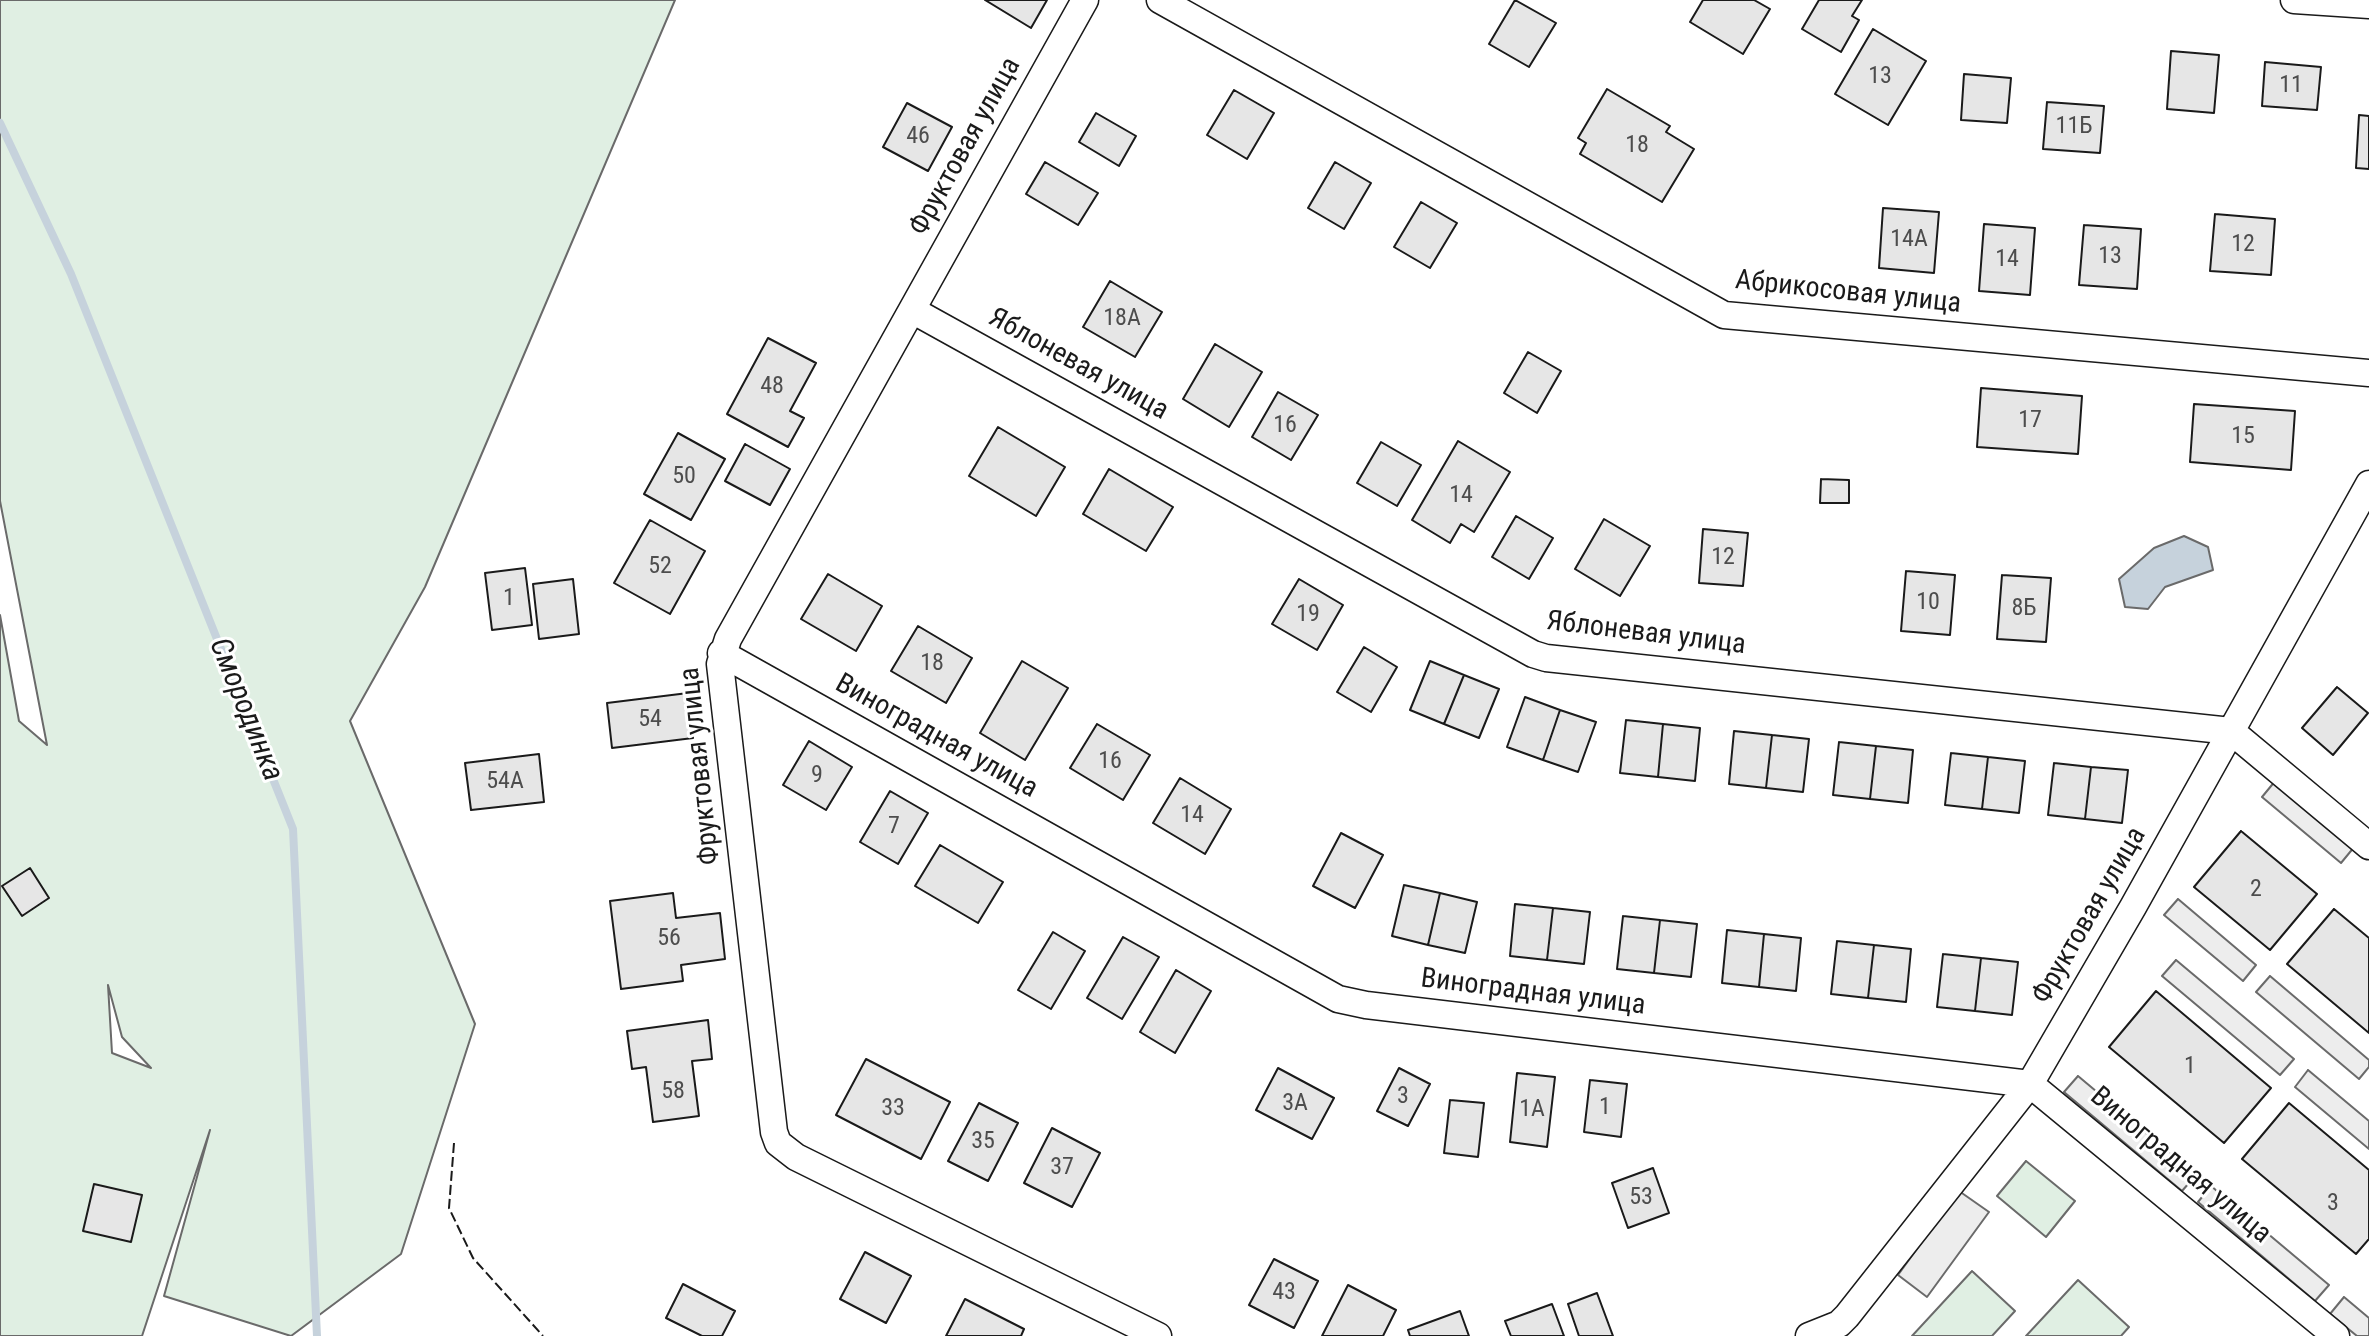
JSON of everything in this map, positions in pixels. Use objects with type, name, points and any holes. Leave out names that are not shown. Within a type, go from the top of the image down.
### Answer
[{"type":"street","name":"Фруктовая улица","points":[[1085,0],[721,653],[774,1132],[778,1143],[796,1157],[1158,1336]]},
{"type":"street","name":"Абрикосовая улица","points":[[1160,0],[1724,315],[2369,373]]},
{"type":"street","points":[[2294,0],[2369,5]]},
{"type":"street","name":"Яблоневая улица","points":[[912,310],[1546,658],[2231,731]]},
{"type":"street","name":"Фруктовая улица","points":[[1809,1336],[1839,1324],[1847,1316],[2030,1084],[2369,484]]},
{"type":"street","name":"Виноградная улица","points":[[721,653],[1338,999],[1366,1005],[2030,1084],[2336,1336]]},
{"type":"street","points":[[2231,731],[2369,846]]},
{"type":"green space","points":[[0,0],[675,0],[425,587],[350,721],[475,1024],[401,1254],[291,1336],[164,1296],[210,1130],[142,1336],[0,1336],[0,615],[19,721],[47,745],[0,501]],"holes":[[[108,985],[122,1037],[151,1068],[112,1053]]]},
{"type":"green space","points":[[2026,1161],[2075,1201],[2046,1237],[1997,1196]]},
{"type":"green space","points":[[1972,1271],[2015,1311],[1992,1336],[1912,1336]]},
{"type":"green space","points":[[2078,1280],[2129,1327],[2121,1336],[2026,1336]]},
{"type":"shaded area","points":[[2184,536],[2208,547],[2213,570],[2165,587],[2148,609],[2125,607],[2119,579],[2154,548]]},
{"type":"shaded area","points":[[2276,780],[2355,846],[2341,863],[2262,797]]},
{"type":"shaded area","points":[[2178,899],[2256,965],[2243,981],[2164,915]]},
{"type":"shaded area","points":[[2176,960],[2294,1059],[2280,1075],[2162,976]]},
{"type":"shaded area","points":[[2270,976],[2369,1060],[2369,1067],[2359,1079],[2256,992]]},
{"type":"shaded area","points":[[2308,1070],[2369,1121],[2369,1149],[2295,1087]]},
{"type":"shaded area","points":[[2078,1076],[2196,1175],[2182,1191],[2064,1092]]},
{"type":"shaded area","points":[[2211,1186],[2329,1285],[2315,1301],[2198,1202]]},
{"type":"shaded area","points":[[1959,1191],[1989,1212],[1927,1297],[1898,1275]]},
{"type":"shaded area","points":[[2344,1297],[2369,1318],[2369,1336],[2357,1336],[2330,1314]]},
{"type":"building","points":[[985,0],[1047,0],[1031,28]]},
{"type":"building","points":[[1515,0],[1556,23],[1529,67],[1489,44]]},
{"type":"building","points":[[1703,0],[1754,0],[1770,9],[1743,54],[1690,22]]},
{"type":"building","points":[[1819,0],[1862,0],[1852,16],[1859,20],[1841,52],[1802,29]]},
{"type":"building","points":[[1873,29],[1926,61],[1888,125],[1835,94]]},
{"type":"building","points":[[2171,51],[2219,55],[2214,113],[2167,109]]},
{"type":"building","points":[[2265,62],[2321,67],[2317,110],[2262,106]]},
{"type":"building","points":[[1964,74],[2011,78],[2007,123],[1961,120]]},
{"type":"building","points":[[1607,89],[1670,126],[1666,132],[1694,149],[1662,202],[1580,154],[1586,143],[1578,138]]},
{"type":"building","points":[[1234,90],[1274,113],[1247,159],[1207,135]]},
{"type":"building","points":[[2047,102],[2104,106],[2100,153],[2043,149]]},
{"type":"building","points":[[907,103],[952,127],[928,171],[883,147]]},
{"type":"building","points":[[1096,113],[1136,136],[1119,166],[1079,142]]},
{"type":"building","points":[[2359,115],[2369,116],[2369,169],[2356,168]]},
{"type":"building","points":[[1045,162],[1098,193],[1078,225],[1026,194]]},
{"type":"building","points":[[1335,162],[1371,183],[1344,229],[1308,208]]},
{"type":"building","points":[[1421,202],[1457,223],[1430,268],[1394,247]]},
{"type":"building","points":[[1883,208],[1939,212],[1934,273],[1879,268]]},
{"type":"building","points":[[2215,214],[2275,219],[2271,275],[2210,271]]},
{"type":"building","points":[[1984,224],[2035,228],[2030,295],[1979,291]]},
{"type":"building","points":[[2084,225],[2141,229],[2137,289],[2079,285]]},
{"type":"building","points":[[1110,281],[1162,312],[1135,357],[1083,327]]},
{"type":"building","points":[[768,338],[816,363],[790,411],[804,418],[788,447],[727,414]]},
{"type":"building","points":[[1215,344],[1262,372],[1229,427],[1183,399]]},
{"type":"building","points":[[1528,352],[1561,371],[1537,413],[1504,393]]},
{"type":"building","points":[[1981,388],[2082,396],[2078,454],[1977,447]]},
{"type":"building","points":[[1278,392],[1318,415],[1291,460],[1252,437]]},
{"type":"building","points":[[2194,404],[2295,411],[2291,470],[2190,462]]},
{"type":"building","points":[[998,427],[1065,467],[1036,516],[969,476]]},
{"type":"building","points":[[678,433],[725,459],[691,520],[644,494]]},
{"type":"building","points":[[1458,441],[1510,472],[1474,532],[1461,524],[1450,543],[1412,520]]},
{"type":"building","points":[[1381,442],[1421,465],[1397,506],[1357,483]]},
{"type":"building","points":[[745,444],[790,469],[770,505],[725,481]]},
{"type":"building","points":[[1109,469],[1173,507],[1146,551],[1083,514]]},
{"type":"building","points":[[1821,479],[1849,480],[1849,503],[1820,503]]},
{"type":"building","points":[[1516,516],[1553,538],[1529,579],[1492,557]]},
{"type":"building","points":[[1604,519],[1650,546],[1620,596],[1575,569]]},
{"type":"building","points":[[650,520],[705,551],[670,614],[614,583]]},
{"type":"building","points":[[1703,529],[1748,533],[1743,586],[1699,583]]},
{"type":"building","points":[[525,568],[532,625],[492,630],[485,573]]},
{"type":"building","points":[[1906,571],[1955,575],[1950,635],[1901,631]]},
{"type":"building","points":[[828,574],[882,606],[856,651],[801,619]]},
{"type":"building","points":[[2002,575],[2051,578],[2046,642],[1997,639]]},
{"type":"building","points":[[573,579],[579,634],[539,639],[533,584]]},
{"type":"building","points":[[1299,579],[1343,605],[1317,650],[1272,624]]},
{"type":"building","points":[[918,626],[972,658],[946,703],[891,671]]},
{"type":"building","points":[[1364,647],[1397,667],[1371,712],[1337,692]]},
{"type":"building","points":[[1022,661],[1068,688],[1025,760],[980,733]]},
{"type":"building","points":[[1430,661],[1464,675],[1444,724],[1410,710]]},
{"type":"building","points":[[1464,675],[1499,689],[1479,738],[1444,724]]},
{"type":"building","points":[[2337,687],[2368,713],[2333,755],[2302,728]]},
{"type":"building","points":[[688,693],[693,738],[612,748],[607,703]]},
{"type":"building","points":[[1525,697],[1560,710],[1543,760],[1507,747]]},
{"type":"building","points":[[1560,710],[1596,722],[1578,772],[1543,760]]},
{"type":"building","points":[[1626,720],[1663,724],[1658,777],[1620,773]]},
{"type":"building","points":[[1097,724],[1150,755],[1123,800],[1070,768]]},
{"type":"building","points":[[1663,724],[1700,728],[1695,781],[1658,777]]},
{"type":"building","points":[[1734,731],[1772,735],[1766,788],[1729,784]]},
{"type":"building","points":[[1772,735],[1809,739],[1803,792],[1766,788]]},
{"type":"building","points":[[809,741],[852,767],[826,810],[783,785]]},
{"type":"building","points":[[1839,742],[1876,746],[1870,799],[1833,795]]},
{"type":"building","points":[[1876,746],[1913,750],[1908,803],[1870,799]]},
{"type":"building","points":[[1951,753],[1988,757],[1982,809],[1945,805]]},
{"type":"building","points":[[539,754],[544,802],[471,810],[465,763]]},
{"type":"building","points":[[1988,757],[2025,761],[2019,813],[1982,809]]},
{"type":"building","points":[[2054,763],[2091,767],[2085,819],[2048,815]]},
{"type":"building","points":[[2091,767],[2128,770],[2122,823],[2085,819]]},
{"type":"building","points":[[1180,778],[1231,809],[1205,854],[1153,823]]},
{"type":"building","points":[[890,791],[928,813],[898,864],[860,842]]},
{"type":"building","points":[[2241,831],[2317,894],[2270,950],[2194,887]]},
{"type":"building","points":[[1341,833],[1383,855],[1355,908],[1313,886]]},
{"type":"building","points":[[940,845],[1003,882],[978,923],[915,886]]},
{"type":"building","points":[[30,868],[49,898],[22,916],[2,886]]},
{"type":"building","points":[[1404,885],[1440,893],[1428,945],[1392,936]]},
{"type":"building","points":[[673,893],[676,918],[720,913],[725,959],[681,965],[683,981],[621,989],[610,901]]},
{"type":"building","points":[[1440,893],[1477,902],[1465,953],[1428,945]]},
{"type":"building","points":[[1515,904],[1553,908],[1547,960],[1510,956]]},
{"type":"building","points":[[1553,908],[1590,912],[1584,964],[1547,960]]},
{"type":"building","points":[[2334,909],[2369,938],[2369,1033],[2287,964]]},
{"type":"building","points":[[1623,916],[1660,920],[1654,973],[1617,969]]},
{"type":"building","points":[[1660,920],[1697,924],[1691,977],[1654,973]]},
{"type":"building","points":[[1727,930],[1764,934],[1759,987],[1722,983]]},
{"type":"building","points":[[1053,932],[1085,951],[1051,1009],[1018,990]]},
{"type":"building","points":[[1764,934],[1801,938],[1796,991],[1759,987]]},
{"type":"building","points":[[1123,937],[1159,957],[1122,1019],[1087,998]]},
{"type":"building","points":[[1837,941],[1874,945],[1868,998],[1831,994]]},
{"type":"building","points":[[1874,945],[1911,949],[1906,1002],[1868,998]]},
{"type":"building","points":[[1943,954],[1981,958],[1975,1011],[1937,1007]]},
{"type":"building","points":[[1981,958],[2018,962],[2012,1015],[1975,1011]]},
{"type":"building","points":[[1176,970],[1211,991],[1175,1053],[1140,1032]]},
{"type":"building","points":[[2156,991],[2271,1088],[2224,1143],[2109,1047]]},
{"type":"building","points":[[708,1020],[712,1059],[692,1061],[699,1116],[653,1122],[646,1067],[632,1069],[627,1031]]},
{"type":"building","points":[[866,1059],[950,1102],[921,1159],[836,1115]]},
{"type":"building","points":[[1278,1068],[1334,1098],[1312,1139],[1256,1110]]},
{"type":"building","points":[[1399,1068],[1430,1084],[1408,1126],[1377,1111]]},
{"type":"building","points":[[1517,1073],[1555,1077],[1547,1147],[1510,1142]]},
{"type":"building","points":[[1590,1080],[1627,1084],[1621,1137],[1584,1132]]},
{"type":"building","points":[[1450,1100],[1484,1103],[1478,1157],[1444,1153]]},
{"type":"building","points":[[979,1103],[1018,1123],[988,1181],[948,1161]]},
{"type":"building","points":[[2289,1103],[2369,1170],[2369,1239],[2356,1254],[2242,1159]]},
{"type":"building","points":[[1052,1128],[1100,1153],[1072,1207],[1024,1183]]},
{"type":"building","points":[[1653,1168],[1669,1213],[1628,1228],[1612,1183]]},
{"type":"building","points":[[94,1184],[142,1195],[131,1242],[83,1231]]},
{"type":"building","points":[[865,1252],[911,1276],[886,1323],[840,1299]]},
{"type":"building","points":[[1274,1259],[1318,1281],[1294,1328],[1249,1305]]},
{"type":"building","points":[[683,1284],[735,1311],[722,1336],[702,1336],[666,1318]]},
{"type":"building","points":[[1348,1285],[1396,1310],[1383,1336],[1322,1336]]},
{"type":"building","points":[[1597,1293],[1613,1336],[1579,1336],[1568,1304]]},
{"type":"building","points":[[965,1299],[1024,1329],[1021,1336],[946,1336]]},
{"type":"building","points":[[1552,1304],[1564,1336],[1511,1336],[1505,1321]]},
{"type":"building","points":[[1460,1311],[1469,1336],[1410,1336],[1408,1330]]},
{"type":"waterway","name":"Смородинка","points":[[0,123],[71,274],[293,829],[317,1336]]},
{"type":"fence","points":[[454,1143],[449,1208],[473,1258],[543,1336]]}]
